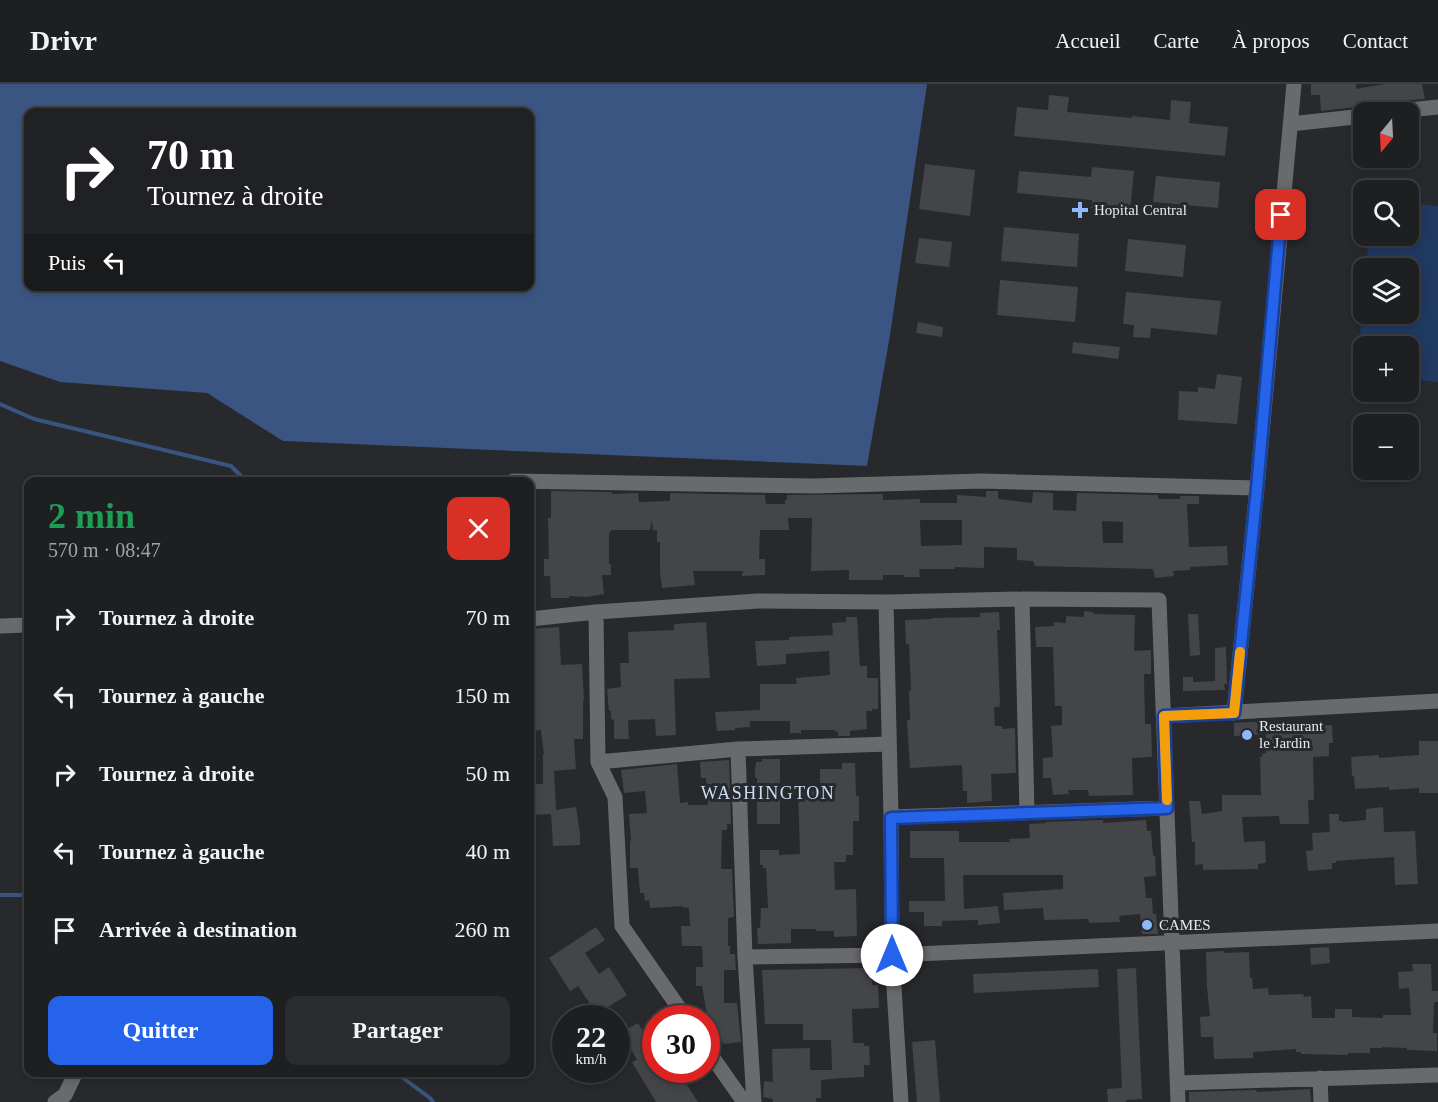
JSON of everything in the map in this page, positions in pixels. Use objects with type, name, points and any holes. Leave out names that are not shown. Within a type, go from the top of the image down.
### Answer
[{"type":"street","points":[[1234,713],[1294,84]]},
{"type":"street","points":[[1419,109],[1438,107]]},
{"type":"street","points":[[1290,124],[1353,117]]},
{"type":"street","points":[[534,481],[814,486],[981,481],[1257,488]]},
{"type":"street","points":[[1022,599],[1027,813]]},
{"type":"street","points":[[534,619],[758,601],[1159,600],[1178,1102]]},
{"type":"street","points":[[886,602],[892,955],[901,1102]]},
{"type":"street","points":[[596,612],[598,762],[615,797],[622,926],[677,1005]]},
{"type":"street","points":[[0,626],[24,625]]},
{"type":"street","points":[[1164,716],[1438,701]]},
{"type":"street","points":[[598,762],[738,749],[889,744]]},
{"type":"street","points":[[738,749],[745,957],[754,1102]]},
{"type":"street","points":[[891,818],[1167,808]]},
{"type":"street","points":[[745,957],[892,955],[1438,931]]},
{"type":"street","points":[[720,1068],[744,1102]]},
{"type":"street","points":[[1178,1083],[1438,1075]]},
{"type":"street","points":[[55,1102],[65,1095],[74,1077]]},
{"type":"street","points":[[1320,1078],[1321,1102]]},
{"type":"shaded area","points":[[0,84],[927,84],[890,335],[867,466],[283,441],[207,393],[60,382],[0,361]]},
{"type":"shaded area","points":[[1419,204],[1438,206],[1438,382],[1419,380],[1419,336],[1360,336],[1361,324],[1419,324],[1419,258],[1367,258],[1368,246],[1419,246]]},
{"type":"building","points":[[1311,84],[1356,84],[1356,89],[1384,84],[1422,84],[1425,99],[1353,102],[1353,107],[1321,111],[1320,95],[1311,95]]},
{"type":"building","points":[[1049,95],[1069,97],[1067,112],[1170,120],[1171,100],[1191,102],[1189,123],[1228,127],[1225,156],[1014,136],[1017,107],[1048,110]]},
{"type":"building","points":[[925,164],[975,170],[970,216],[919,209]]},
{"type":"building","points":[[1092,167],[1134,171],[1130,212],[1091,208],[1092,200],[1017,193],[1019,171],[1091,177]]},
{"type":"building","points":[[1156,176],[1220,182],[1218,208],[1153,202]]},
{"type":"building","points":[[1004,227],[1079,234],[1077,267],[1001,261]]},
{"type":"building","points":[[919,238],[952,242],[949,267],[915,263]]},
{"type":"building","points":[[1128,239],[1186,245],[1183,277],[1125,271]]},
{"type":"building","points":[[1000,280],[1078,287],[1075,322],[997,315]]},
{"type":"building","points":[[1126,292],[1221,301],[1217,335],[1151,328],[1150,338],[1133,337],[1134,325],[1123,324]]},
{"type":"building","points":[[918,322],[943,327],[942,337],[916,333]]},
{"type":"building","points":[[1073,342],[1120,347],[1118,359],[1072,353]]},
{"type":"building","points":[[1217,374],[1242,377],[1237,424],[1178,420],[1179,391],[1198,392],[1198,387],[1215,389]]},
{"type":"building","points":[[551,491],[638,493],[639,502],[670,501],[670,493],[765,495],[766,504],[785,504],[787,495],[883,494],[883,500],[920,499],[920,503],[957,503],[957,495],[986,497],[986,491],[998,491],[998,499],[1032,503],[1033,492],[1053,493],[1053,510],[1076,511],[1077,493],[1158,495],[1158,499],[1199,496],[1199,504],[1187,504],[1189,547],[1227,546],[1228,565],[1190,567],[1190,570],[1173,571],[1174,576],[1155,578],[1153,569],[1035,566],[1033,561],[1017,560],[1017,548],[984,547],[984,568],[919,569],[920,577],[883,575],[883,580],[849,580],[849,570],[811,571],[812,518],[788,518],[789,530],[760,530],[759,559],[765,559],[765,575],[742,576],[743,571],[693,571],[695,585],[662,588],[660,542],[657,542],[657,530],[653,530],[652,520],[650,530],[611,530],[609,532],[611,575],[602,575],[604,594],[551,598],[550,576],[544,576],[544,559],[549,559],[548,518],[551,518]],"holes":[[[920,520],[962,520],[962,545],[921,546]],[[1102,521],[1123,522],[1123,543],[1103,543]]]},
{"type":"building","points":[[1084,611],[1093,612],[1093,614],[1135,615],[1134,651],[1151,650],[1151,674],[1144,674],[1145,724],[1151,724],[1152,757],[1132,758],[1133,795],[1089,796],[1088,790],[1068,790],[1069,794],[1053,795],[1051,778],[1043,778],[1043,758],[1053,757],[1051,726],[1062,725],[1062,706],[1055,706],[1053,647],[1036,647],[1035,627],[1054,626],[1054,622],[1066,623],[1066,616],[1084,617]]},
{"type":"building","points":[[999,612],[1000,630],[997,630],[1000,704],[999,707],[994,707],[995,726],[1002,726],[1002,729],[1015,728],[1016,773],[991,774],[992,801],[967,803],[967,791],[963,791],[962,765],[910,768],[907,720],[910,720],[909,691],[911,690],[909,644],[906,644],[905,620],[980,617],[980,613]]},
{"type":"building","points":[[1188,614],[1198,614],[1200,655],[1190,656]]},
{"type":"building","points":[[846,617],[857,617],[860,666],[867,666],[867,678],[878,678],[878,709],[866,711],[867,729],[850,731],[850,736],[838,736],[838,731],[835,732],[835,730],[801,730],[801,733],[790,733],[790,721],[750,721],[750,727],[717,731],[715,712],[760,710],[760,684],[797,684],[796,678],[830,675],[829,651],[786,654],[786,664],[757,666],[755,641],[833,635],[832,623],[846,622]]},
{"type":"building","points":[[706,622],[710,678],[674,679],[676,735],[656,736],[655,719],[628,720],[629,739],[614,739],[614,719],[611,720],[607,689],[621,687],[620,663],[629,663],[628,632],[674,630],[674,624]]},
{"type":"building","points":[[559,627],[561,665],[582,664],[583,739],[574,739],[576,769],[554,771],[556,810],[576,807],[580,845],[553,846],[551,814],[534,815],[534,784],[543,784],[544,754],[541,730],[534,731],[534,629]]},
{"type":"building","points":[[1226,647],[1227,684],[1224,684],[1225,690],[1183,691],[1183,677],[1193,677],[1193,682],[1215,681],[1215,648]]},
{"type":"building","points":[[1265,721],[1265,723],[1290,724],[1291,726],[1332,725],[1333,743],[1329,743],[1329,756],[1313,757],[1314,800],[1308,800],[1309,824],[1280,824],[1279,816],[1242,817],[1244,842],[1265,841],[1266,863],[1258,864],[1258,869],[1203,870],[1203,864],[1195,865],[1195,842],[1192,842],[1189,801],[1200,801],[1202,814],[1222,811],[1222,795],[1261,795],[1260,757],[1266,753],[1266,734],[1234,736],[1234,723]]},
{"type":"building","points":[[1419,741],[1438,741],[1438,793],[1419,793],[1419,788],[1355,789],[1351,757],[1379,755],[1379,758],[1419,755]]},
{"type":"building","points":[[762,759],[780,759],[780,824],[757,824],[755,767],[756,762],[762,762]]},
{"type":"building","points":[[729,760],[731,824],[727,824],[727,830],[722,830],[721,869],[732,869],[734,917],[728,918],[728,946],[730,946],[730,954],[735,954],[736,970],[724,970],[724,1003],[737,1003],[741,1042],[724,1044],[720,1039],[720,1005],[705,1005],[702,986],[696,986],[696,967],[703,967],[702,946],[682,946],[681,926],[690,926],[689,908],[682,906],[650,908],[649,900],[645,901],[644,893],[640,893],[638,868],[630,868],[629,814],[647,813],[645,791],[624,793],[621,770],[677,764],[680,803],[708,805],[706,778],[701,778],[700,762]]},
{"type":"building","points":[[842,763],[855,763],[859,821],[853,821],[853,855],[846,855],[846,862],[834,862],[835,890],[856,889],[857,936],[834,937],[834,931],[791,929],[791,943],[758,944],[757,928],[760,928],[761,908],[768,908],[766,868],[760,865],[760,850],[779,850],[779,855],[800,854],[798,791],[820,791],[820,769],[842,769]]},
{"type":"building","points":[[1383,807],[1384,832],[1415,831],[1418,884],[1395,885],[1394,857],[1336,861],[1332,863],[1332,869],[1308,871],[1306,851],[1313,850],[1312,833],[1330,832],[1329,814],[1339,814],[1339,821],[1342,822],[1366,820],[1366,809]]},
{"type":"building","points":[[1103,820],[1103,823],[1146,820],[1147,831],[1151,831],[1156,876],[1144,877],[1146,898],[1152,898],[1158,934],[1142,934],[1140,914],[1119,916],[1120,922],[1089,923],[1088,919],[1044,920],[1043,908],[1004,910],[1003,893],[1063,889],[1063,875],[963,875],[964,909],[998,906],[1000,923],[978,925],[978,920],[942,921],[942,926],[924,926],[924,912],[909,912],[909,901],[945,901],[944,858],[910,858],[910,831],[959,831],[959,842],[1010,842],[1009,839],[1030,838],[1029,824]]},
{"type":"building","points":[[596,927],[605,940],[585,953],[599,974],[609,967],[627,995],[611,1005],[591,1005],[578,986],[570,991],[549,958]]},
{"type":"building","points":[[1329,947],[1330,963],[1311,965],[1310,948]]},
{"type":"building","points":[[1224,951],[1224,953],[1249,952],[1250,978],[1252,977],[1253,989],[1268,988],[1269,995],[1303,994],[1304,997],[1311,996],[1312,1018],[1335,1018],[1335,1009],[1352,1009],[1352,1017],[1383,1018],[1383,1015],[1411,1015],[1409,988],[1399,989],[1398,972],[1413,971],[1412,964],[1431,964],[1432,991],[1438,991],[1438,1002],[1434,1002],[1433,1033],[1437,1033],[1437,1051],[1382,1047],[1370,1048],[1370,1053],[1348,1053],[1348,1055],[1301,1054],[1301,1052],[1296,1052],[1296,1049],[1253,1052],[1253,1058],[1214,1059],[1213,1037],[1201,1037],[1200,1017],[1210,1016],[1206,952]]},
{"type":"building","points":[[871,968],[872,985],[878,985],[879,1008],[852,1009],[853,1043],[864,1043],[864,1046],[869,1046],[870,1065],[864,1065],[864,1077],[821,1080],[821,1098],[816,1098],[816,1102],[773,1102],[773,1099],[763,1097],[764,1081],[773,1082],[772,1049],[810,1048],[810,1070],[832,1070],[831,1040],[803,1040],[803,1024],[765,1024],[762,970]]},
{"type":"building","points":[[1136,968],[1142,1099],[1108,1102],[1107,1089],[1122,1088],[1117,969]]},
{"type":"building","points":[[1098,969],[1099,987],[974,993],[973,974]]},
{"type":"building","points":[[638,1023],[642,1030],[642,1079],[632,1062],[637,1060],[630,1047],[630,1028]]},
{"type":"building","points":[[935,1040],[940,1102],[917,1102],[912,1042]]},
{"type":"building","points":[[645,1083],[686,1083],[698,1102],[656,1102]]},
{"type":"building","points":[[1310,1089],[1311,1102],[1189,1102],[1189,1092]]},
{"type":"waterway","points":[[0,404],[34,419],[231,466],[242,477]]},
{"type":"waterway","points":[[0,895],[24,895]]},
{"type":"waterway","points":[[402,1077],[433,1102]]},
{"type":"slow traffic","points":[[1167,800],[1164,716],[1234,713],[1240,652]]},
{"type":"place","name":"Hopital Central","points":[[1080,210]]},
{"type":"place","name":"Restaurant le Jardin","points":[[1247,735]]},
{"type":"place","name":"CAMES","points":[[1147,925]]},
{"type":"district","name":"WASHINGTON","points":[[768,793]]},
{"type":"route","points":[[892,955],[891,818],[1167,808],[1164,716],[1234,713],[1281,215]]}]
